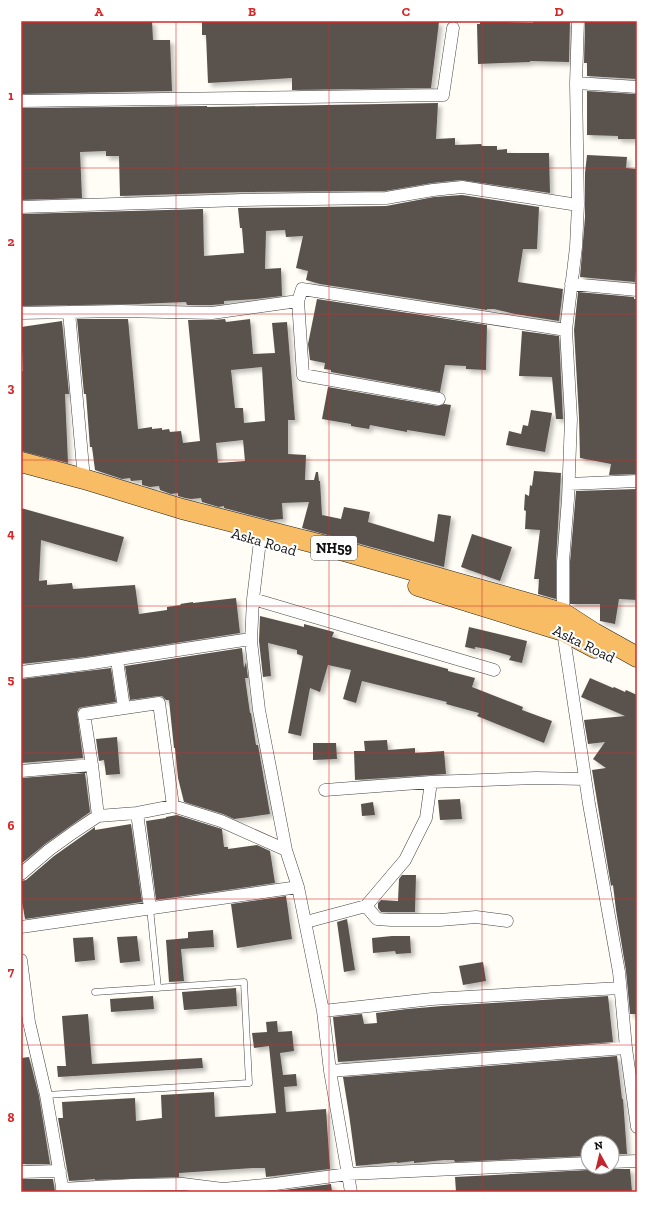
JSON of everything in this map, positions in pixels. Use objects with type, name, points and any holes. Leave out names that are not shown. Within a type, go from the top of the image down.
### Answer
[{"type":"highway","name":"NH59","points":[[21,462],[84,479],[182,509],[326,546],[594,633],[637,657]]},
{"type":"highway","name":"Aska Road","points":[[21,476],[417,585],[563,622],[637,671]]},
{"type":"street","points":[[578,21],[576,83],[578,205],[576,247],[566,330],[571,419],[569,484],[563,562],[563,622],[585,779],[619,972],[626,1048],[637,1126]]},
{"type":"street","points":[[21,101],[443,95],[453,28]]},
{"type":"street","points":[[576,83],[637,87]]},
{"type":"street","points":[[21,207],[243,200],[386,198],[462,187],[578,205]]},
{"type":"street","points":[[571,284],[637,290]]},
{"type":"street","points":[[438,399],[302,374],[298,301],[302,288],[566,330]]},
{"type":"street","points":[[21,312],[120,310],[212,313],[298,301]]},
{"type":"street","points":[[68,312],[84,479]]},
{"type":"street","points":[[569,484],[637,481]]},
{"type":"street","points":[[260,541],[253,599],[251,641],[259,710],[286,850],[298,887],[323,1011],[330,1071],[351,1192]]},
{"type":"street","points":[[253,599],[494,670]]},
{"type":"street","points":[[21,672],[117,660],[244,640],[251,641]]},
{"type":"street","points":[[117,660],[124,708]]},
{"type":"street","points":[[98,816],[84,714],[159,703],[173,806]]},
{"type":"street","points":[[21,771],[92,765]]},
{"type":"street","points":[[325,790],[431,782],[536,778],[585,779]]},
{"type":"street","points":[[306,922],[366,906],[405,860],[426,818],[431,782]]},
{"type":"street","points":[[21,874],[49,850],[98,816],[137,813],[173,806],[221,821],[286,850]]},
{"type":"street","points":[[137,813],[150,908]]},
{"type":"street","points":[[21,927],[298,887]]},
{"type":"street","points":[[366,906],[377,918],[391,920],[440,920],[476,917],[507,921]]},
{"type":"street","points":[[21,960],[25,1023],[46,1095],[62,1190],[132,1185],[223,1190],[348,1174],[580,1163]]},
{"type":"street","points":[[323,1011],[432,998],[620,988]]},
{"type":"street","points":[[330,1071],[626,1048]]},
{"type":"street","points":[[620,1162],[637,1161]]},
{"type":"street","points":[[21,1172],[60,1171]]},
{"type":"lane","points":[[150,908],[158,988]]},
{"type":"lane","points":[[46,1095],[249,1083],[244,982],[95,992]]},
{"type":"building","points":[[22,21],[152,21],[153,40],[170,40],[172,91],[21,94]]},
{"type":"building","points":[[202,21],[439,22],[431,88],[292,90],[292,78],[208,83],[206,35],[202,35]]},
{"type":"building","points":[[480,21],[533,23],[533,21],[570,21],[569,62],[530,61],[478,64],[477,24],[480,24]]},
{"type":"building","points":[[585,21],[637,21],[637,79],[587,76],[587,63],[584,63]]},
{"type":"building","points":[[587,91],[637,94],[637,139],[618,139],[618,136],[587,135]]},
{"type":"building","points":[[438,103],[436,139],[455,138],[455,145],[481,144],[482,146],[497,146],[497,150],[507,149],[507,153],[549,153],[550,193],[461,180],[385,191],[243,192],[120,196],[119,156],[106,156],[106,151],[80,152],[82,198],[21,200],[21,108],[207,107]]},
{"type":"building","points":[[587,155],[627,157],[626,168],[637,169],[637,256],[635,282],[580,277],[585,217],[585,173]]},
{"type":"building","points":[[462,195],[539,207],[537,249],[523,249],[518,282],[563,289],[559,321],[494,309],[487,310],[320,284],[306,280],[308,271],[296,268],[303,236],[286,237],[285,230],[266,231],[265,269],[281,268],[282,296],[224,301],[224,304],[212,305],[187,305],[186,302],[21,306],[21,214],[203,209],[204,256],[244,253],[242,228],[240,228],[238,208],[386,206],[434,197]]},
{"type":"building","points":[[578,292],[634,297],[634,299],[637,299],[637,474],[609,475],[611,464],[580,458],[574,330]]},
{"type":"building","points":[[317,299],[487,325],[486,370],[466,369],[466,366],[445,365],[440,392],[331,372],[331,370],[324,369],[325,363],[310,360],[308,344]]},
{"type":"building","points":[[77,319],[128,319],[138,429],[152,427],[152,429],[169,429],[170,432],[181,431],[183,443],[200,441],[188,320],[225,319],[226,322],[250,319],[253,354],[275,353],[272,323],[287,322],[295,420],[288,420],[288,454],[306,455],[305,480],[314,480],[316,472],[318,472],[322,515],[341,519],[344,507],[370,512],[368,522],[434,542],[438,514],[451,516],[444,567],[302,528],[309,502],[282,503],[283,519],[270,520],[224,508],[224,506],[219,507],[202,502],[201,498],[191,499],[178,496],[178,493],[171,494],[160,490],[159,486],[150,487],[142,485],[142,480],[131,481],[130,478],[122,479],[95,470],[92,447],[90,447],[86,394],[84,394]],"holes":[[[262,367],[265,421],[244,423],[243,408],[235,408],[231,370]],[[243,440],[245,461],[218,463],[216,443]]]},
{"type":"building","points":[[62,321],[69,394],[65,394],[68,463],[21,451],[21,371],[23,371],[21,327]]},
{"type":"building","points":[[522,331],[559,336],[563,419],[556,419],[552,377],[519,376]]},
{"type":"building","points":[[328,387],[438,406],[444,404],[451,405],[445,436],[407,430],[407,432],[370,425],[369,429],[322,419]]},
{"type":"building","points":[[531,410],[552,413],[545,452],[506,445],[509,431],[521,434],[523,425],[528,426]]},
{"type":"building","points":[[534,471],[561,473],[556,561],[556,599],[538,594],[539,579],[534,579],[540,530],[525,529],[525,494],[529,496]]},
{"type":"building","points":[[637,489],[637,600],[619,599],[615,624],[600,621],[600,604],[570,604],[570,562],[576,491]]},
{"type":"building","points":[[21,508],[124,537],[117,562],[41,540],[39,581],[47,580],[47,585],[72,583],[73,589],[135,585],[139,614],[167,610],[167,607],[181,605],[180,604],[236,598],[240,633],[85,657],[21,664]]},
{"type":"building","points":[[472,534],[512,547],[500,581],[461,567]]},
{"type":"building","points":[[260,616],[304,627],[304,624],[334,632],[332,637],[448,669],[448,671],[475,678],[472,687],[523,707],[522,710],[552,721],[544,743],[477,716],[479,713],[446,704],[447,702],[362,681],[356,703],[343,699],[351,670],[328,665],[320,692],[310,688],[301,736],[288,733],[303,656],[297,654],[297,650],[268,643],[271,676],[263,677],[259,641]]},
{"type":"building","points":[[469,627],[527,641],[522,663],[509,660],[511,656],[487,649],[465,647]]},
{"type":"building","points":[[242,648],[244,668],[246,662],[248,678],[245,678],[250,713],[256,745],[258,745],[270,814],[234,819],[184,802],[178,778],[169,700],[166,700],[162,696],[158,696],[130,700],[125,666]]},
{"type":"building","points":[[111,668],[116,702],[79,708],[77,712],[83,758],[21,763],[21,679]]},
{"type":"building","points":[[590,678],[613,688],[614,687],[625,692],[626,690],[637,695],[637,1014],[630,1014],[626,971],[613,885],[611,886],[592,770],[606,768],[593,759],[605,742],[588,744],[584,720],[625,716],[581,697]]},
{"type":"building","points":[[117,737],[120,774],[106,775],[104,760],[99,761],[96,739]]},
{"type":"building","points":[[387,740],[388,750],[415,748],[415,753],[444,751],[446,774],[355,780],[354,751],[365,751],[364,741]]},
{"type":"building","points":[[313,743],[336,743],[337,759],[313,760]]},
{"type":"building","points":[[85,773],[90,812],[45,844],[21,864],[21,778]]},
{"type":"building","points":[[460,799],[462,819],[440,820],[438,800]]},
{"type":"building","points":[[373,802],[375,815],[362,816],[361,804]]},
{"type":"building","points":[[177,815],[222,829],[224,847],[228,847],[228,849],[257,845],[270,851],[275,883],[156,900],[146,821]]},
{"type":"building","points":[[131,824],[142,902],[25,919],[21,896],[21,881],[26,880],[54,856],[95,827],[95,830]]},
{"type":"building","points":[[402,875],[416,875],[415,912],[381,912],[378,908],[378,903],[381,900],[398,901],[399,879]]},
{"type":"building","points":[[286,896],[292,939],[237,948],[231,904]]},
{"type":"building","points":[[347,919],[355,970],[344,972],[337,922]]},
{"type":"building","points":[[213,930],[214,947],[181,949],[184,981],[169,982],[166,940],[188,938],[188,932]]},
{"type":"building","points":[[137,936],[140,961],[120,963],[117,937]]},
{"type":"building","points":[[410,936],[411,953],[396,954],[395,951],[373,953],[372,938]]},
{"type":"building","points":[[93,937],[95,960],[75,962],[73,938]]},
{"type":"building","points":[[483,962],[486,981],[463,985],[459,966]]},
{"type":"building","points":[[236,988],[237,1006],[184,1010],[182,992]]},
{"type":"building","points":[[153,996],[154,1009],[111,1012],[110,999]]},
{"type":"building","points":[[608,996],[613,1042],[338,1062],[333,1017],[362,1014],[364,1024],[377,1023],[376,1013],[407,1009]]},
{"type":"building","points":[[88,1014],[92,1064],[202,1058],[203,1068],[58,1077],[57,1066],[66,1066],[62,1016]]},
{"type":"building","points":[[277,1021],[278,1032],[292,1031],[294,1051],[280,1053],[283,1075],[296,1074],[297,1086],[284,1087],[286,1112],[326,1109],[330,1169],[266,1177],[265,1168],[253,1168],[179,1173],[179,1177],[69,1181],[58,1118],[63,1118],[62,1102],[135,1098],[136,1121],[162,1118],[161,1095],[214,1092],[215,1117],[276,1113],[269,1046],[254,1048],[252,1033],[267,1032],[266,1022]]},
{"type":"building","points":[[617,1056],[623,1099],[627,1154],[620,1154],[620,1135],[580,1135],[580,1156],[455,1162],[454,1160],[444,1160],[414,1163],[414,1161],[356,1166],[343,1077]]},
{"type":"building","points":[[29,1057],[39,1096],[50,1164],[21,1164],[21,1058]]},
{"type":"building","points":[[620,1169],[630,1169],[632,1192],[456,1192],[455,1177],[580,1170],[580,1175],[620,1175]]},
{"type":"building","points":[[21,1179],[53,1179],[55,1192],[22,1192]]},
{"type":"building","points":[[331,1184],[332,1192],[270,1192],[276,1191]]}]
